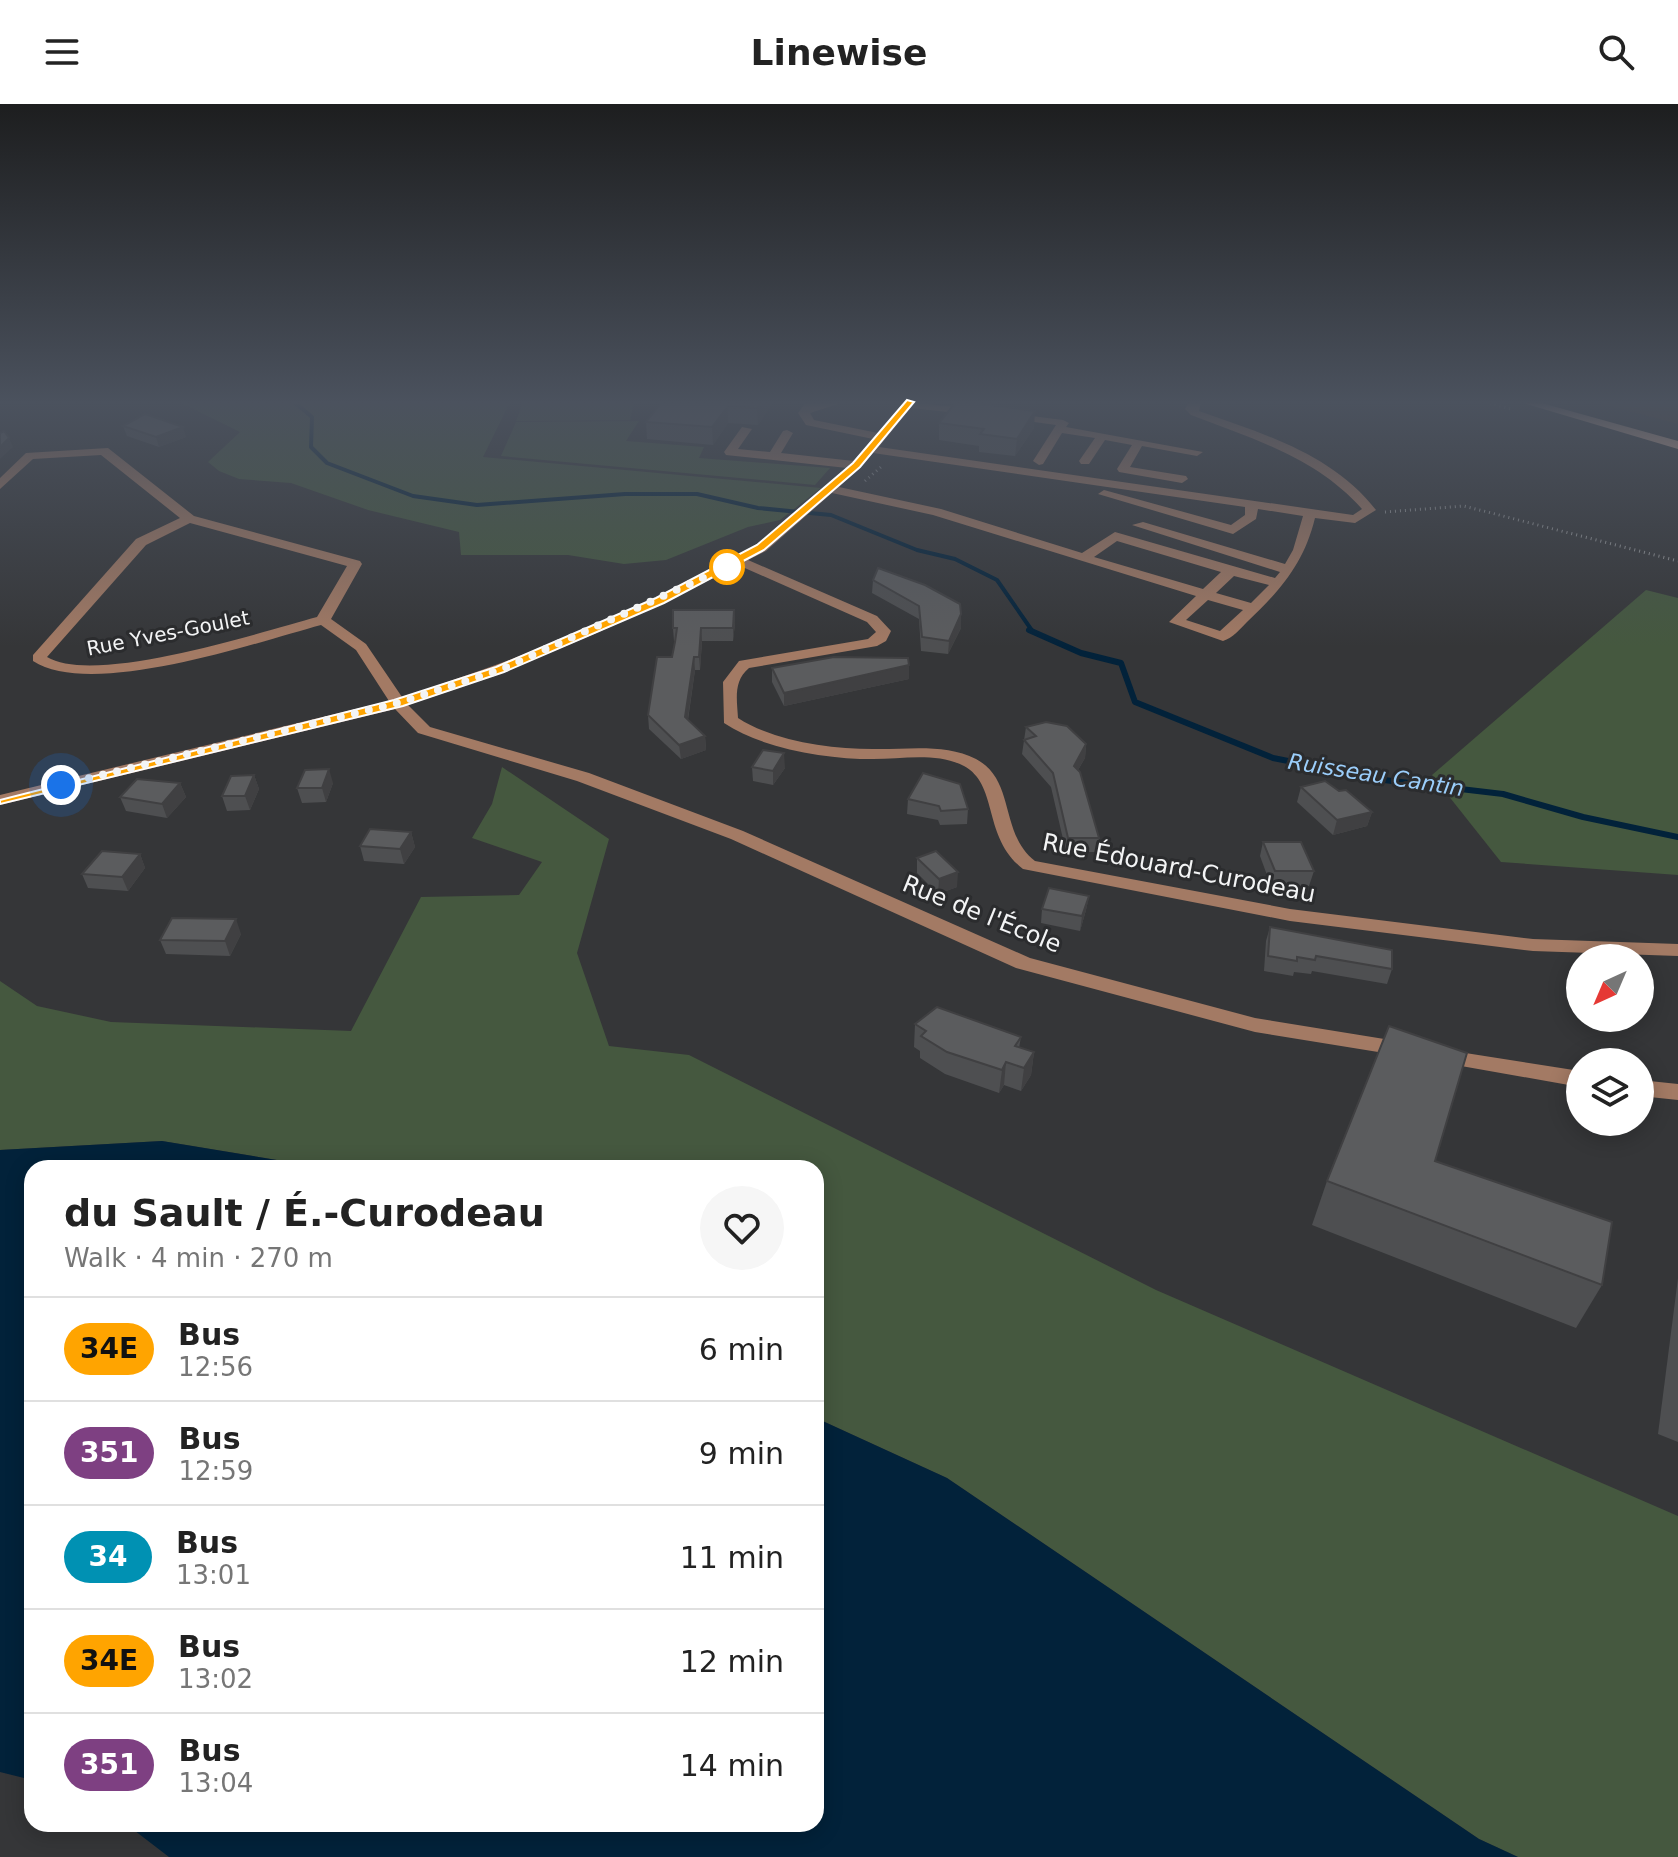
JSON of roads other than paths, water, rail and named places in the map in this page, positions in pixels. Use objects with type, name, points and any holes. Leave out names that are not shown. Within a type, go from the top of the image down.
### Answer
[{"type":"street","points":[[145,484],[189,519],[355,564],[323,620]]},
{"type":"street","points":[[0,800],[398,703],[500,670],[660,600],[739,561],[835,484]]},
{"type":"street","points":[[1094,484],[1093,487],[1101,493],[1233,530],[1251,516],[1252,504]]},
{"type":"street","points":[[1107,484],[1346,519],[1367,514],[1370,510],[1345,484]]},
{"type":"street","points":[[829,489],[936,512],[1252,608]]},
{"type":"street","points":[[1231,571],[1176,622],[1223,637],[1276,583],[1299,552],[1310,513]]},
{"type":"street","name":"Rue Yves-Goulet","points":[[189,519],[141,542],[38,658],[60,670],[103,670],[205,650],[323,620]]},
{"type":"street","points":[[1138,525],[1286,569]]},
{"type":"street","points":[[1084,558],[1115,536],[1276,583]]},
{"type":"street","name":"Rue Édouard-Curodeau","points":[[739,561],[872,619],[884,631],[881,638],[872,643],[744,664],[733,671],[729,679],[730,720],[747,731],[851,752],[934,754],[972,763],[991,784],[1008,848],[1029,865],[1290,915],[1533,945],[1678,950]]},
{"type":"street","name":"Rue de l'École","points":[[323,620],[361,647],[398,703],[424,730],[583,777],[674,810],[1023,963],[1255,1025],[1566,1077]]},
{"type":"street","points":[[1654,1089],[1678,1092]]},
{"type":"water","points":[[162,1141],[277,1160],[24,1160],[24,1778],[0,1772],[0,1150]]},
{"type":"water","points":[[824,1422],[947,1478],[1479,1839],[1518,1857],[169,1857],[136,1832],[824,1832]]},
{"type":"waterway","name":"Ruisseau Cantin","points":[[381,484],[413,496],[477,505],[625,494],[697,494],[758,508],[831,515],[917,550],[955,559],[997,580],[1033,632]]},
{"type":"waterway","name":"Ruisseau Cantin","points":[[1029,630],[1033,632]]},
{"type":"waterway","name":"Ruisseau Cantin","points":[[1033,632],[1081,653],[1121,663],[1135,702],[1273,758],[1384,780],[1503,794],[1583,817],[1678,837]]}]
